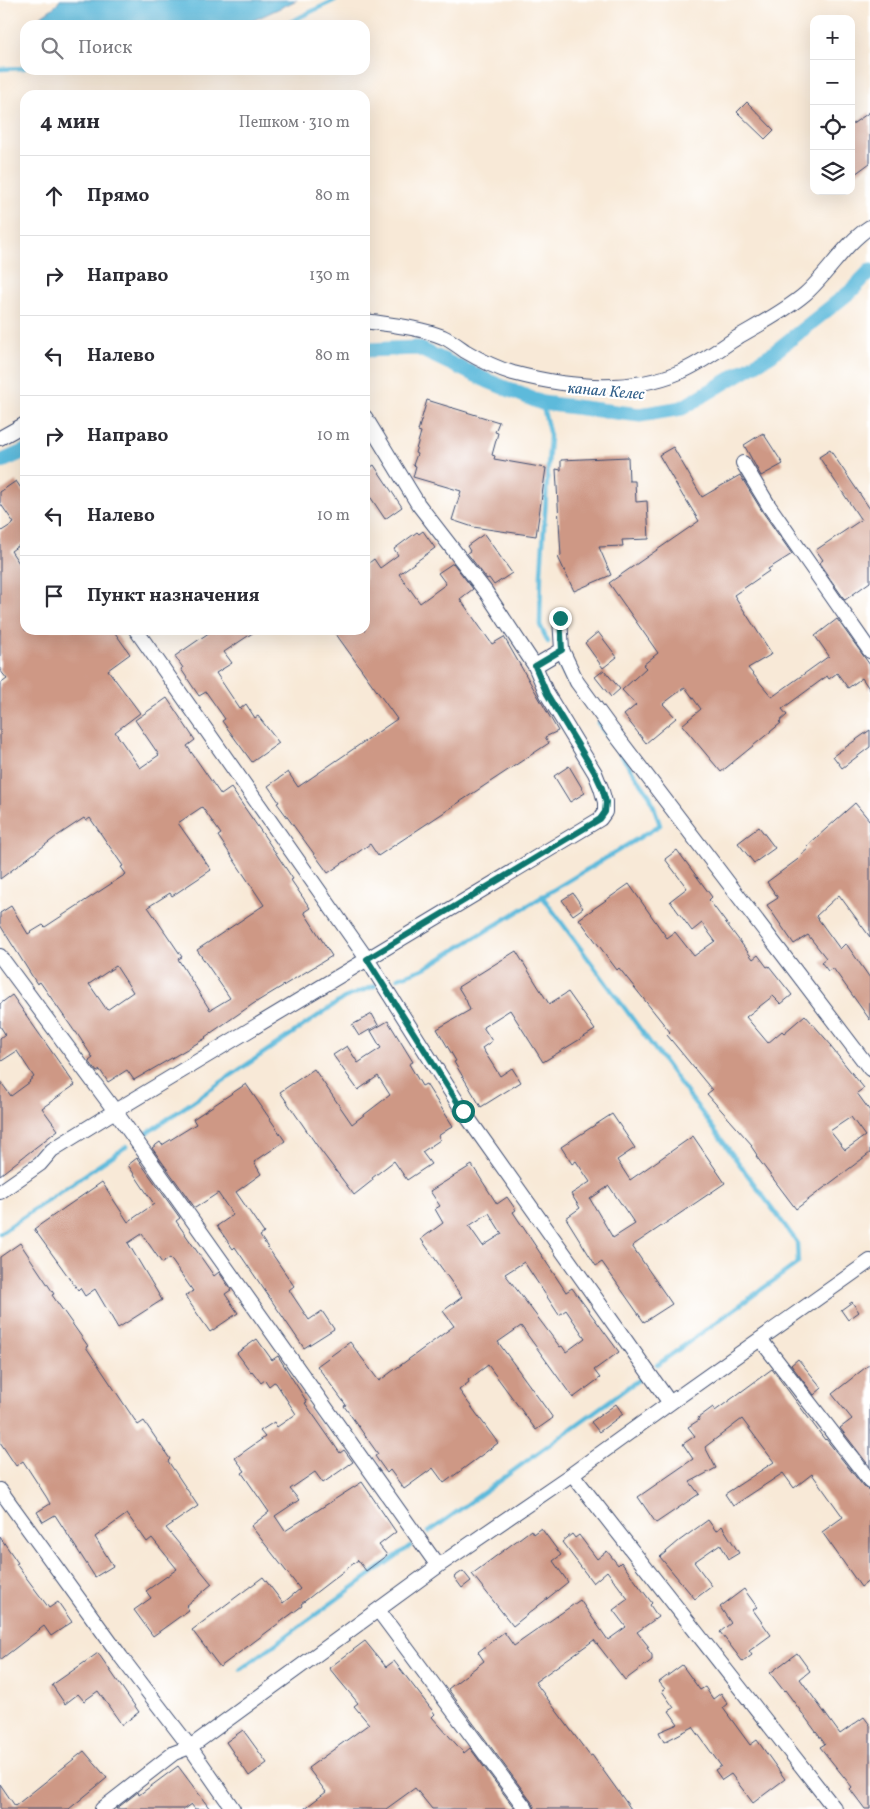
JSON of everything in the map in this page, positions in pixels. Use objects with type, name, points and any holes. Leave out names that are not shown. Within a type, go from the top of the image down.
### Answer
[{"type":"street","points":[[370,322],[425,330],[445,337],[481,360],[512,372],[568,383],[596,386],[625,386],[650,382],[681,372],[804,295],[828,271],[858,234],[870,227]]},
{"type":"street","points":[[0,1192],[40,1164],[52,1150],[600,819],[605,812],[606,802],[595,773],[547,694],[535,666],[486,592],[418,504],[370,425]]},
{"type":"street","points":[[0,438],[20,427]]},
{"type":"street","points":[[742,463],[769,506],[870,651]]},
{"type":"street","points":[[560,618],[562,650],[577,682],[609,727],[870,1069]]},
{"type":"street","points":[[139,635],[257,805],[367,959],[463,1111],[670,1403]]},
{"type":"street","points":[[535,666],[562,650]]},
{"type":"street","points":[[0,956],[115,1111],[438,1566]]},
{"type":"street","points":[[102,1809],[174,1753],[190,1747],[438,1566],[572,1474],[870,1261]]},
{"type":"street","points":[[760,1339],[870,1481]]},
{"type":"street","points":[[572,1474],[836,1809]]},
{"type":"street","points":[[0,1490],[121,1657],[190,1747],[233,1809]]},
{"type":"street","points":[[378,1610],[526,1809]]},
{"type":"water","points":[[60,0],[297,0],[254,20],[38,20]]},
{"type":"building","points":[[747,102],[774,130],[765,139],[737,112]]},
{"type":"building","points":[[870,112],[870,163],[855,174],[855,150],[855,122]]},
{"type":"building","points":[[427,400],[499,422],[495,432],[498,433],[492,455],[495,456],[494,459],[546,468],[536,536],[473,527],[452,520],[461,491],[413,477],[416,466],[413,465],[417,454],[415,453],[421,432],[418,431]]},
{"type":"building","points":[[763,433],[783,464],[761,476],[744,445]]},
{"type":"building","points":[[673,447],[702,497],[740,475],[792,554],[768,569],[769,571],[734,595],[772,654],[748,668],[772,697],[829,656],[815,636],[837,619],[870,665],[870,690],[862,678],[848,688],[837,673],[829,679],[827,676],[782,709],[787,715],[779,722],[781,723],[721,772],[682,725],[701,709],[685,687],[663,704],[676,718],[646,743],[624,715],[636,705],[622,690],[646,668],[643,665],[658,653],[609,583],[699,521],[659,455]]},
{"type":"building","points":[[830,450],[870,509],[870,582],[845,600],[819,563],[823,560],[816,550],[861,520],[819,457]]},
{"type":"building","points":[[628,457],[629,481],[635,481],[636,502],[647,501],[649,539],[622,540],[623,546],[599,547],[611,575],[574,591],[558,557],[561,556],[556,469],[561,470],[561,460]]},
{"type":"building","points":[[374,465],[402,507],[385,519],[370,496],[370,468]]},
{"type":"building","points":[[16,481],[20,487],[20,545],[11,551],[20,564],[20,635],[117,635],[130,654],[108,670],[140,713],[115,732],[140,768],[159,755],[135,720],[167,698],[195,740],[187,746],[221,795],[231,788],[267,840],[310,908],[304,912],[332,956],[253,1004],[206,1038],[134,1080],[127,1070],[108,1082],[100,1070],[97,1072],[89,1061],[93,1058],[76,1032],[40,982],[37,984],[0,925],[0,913],[11,906],[28,934],[43,925],[45,927],[126,874],[121,867],[123,866],[90,818],[86,821],[84,818],[0,879],[0,684],[7,679],[0,670],[0,532],[14,523],[0,503],[0,492]],"holes":[[[202,807],[221,834],[218,836],[264,905],[197,950],[230,998],[210,1010],[178,959],[182,957],[148,907],[170,893],[172,896],[211,870],[178,823]],[[116,966],[133,992],[107,1010],[89,984]]]},
{"type":"building","points":[[423,531],[435,548],[399,574],[420,603],[446,584],[438,573],[453,563],[473,589],[460,599],[492,644],[504,637],[558,731],[545,737],[549,743],[378,856],[370,844],[328,873],[277,803],[279,802],[268,786],[288,772],[298,787],[397,719],[337,635],[370,635],[370,562],[374,559],[380,568],[398,555],[394,549],[417,532],[419,534]]},
{"type":"building","points":[[484,534],[512,573],[494,585],[467,553],[470,551],[467,546]]},
{"type":"building","points":[[598,632],[617,657],[603,668],[585,643]]},
{"type":"building","points":[[206,635],[250,635],[224,652],[232,663],[216,673],[240,709],[246,704],[255,718],[258,716],[279,743],[252,762],[222,721],[225,719],[206,692],[199,696],[181,669],[183,668],[175,656]]},
{"type":"building","points":[[604,670],[620,689],[611,697],[595,677]]},
{"type":"building","points":[[870,730],[870,747],[842,768],[833,756]]},
{"type":"building","points":[[569,766],[585,793],[570,802],[554,776]]},
{"type":"building","points":[[855,803],[870,821],[870,937],[839,895],[816,916],[840,949],[845,944],[847,945],[870,978],[870,1020],[833,968],[828,971],[821,962],[826,958],[808,935],[794,944],[767,905],[778,898],[767,882],[801,857],[809,848],[807,846]]},
{"type":"building","points":[[759,827],[775,848],[754,863],[738,843]]},
{"type":"building","points":[[677,850],[712,897],[709,900],[753,959],[758,955],[792,995],[781,1004],[773,996],[746,1017],[768,1043],[782,1031],[784,1033],[805,1015],[864,1088],[857,1093],[870,1111],[870,1153],[796,1209],[756,1156],[752,1145],[707,1094],[712,1090],[667,1035],[670,1032],[619,968],[617,970],[579,919],[629,884],[667,938],[675,932],[694,956],[715,941],[702,923],[692,931],[670,901],[687,888],[665,859]],"holes":[[[851,1117],[865,1136],[845,1150],[830,1131]]]},
{"type":"building","points":[[573,893],[583,908],[573,915],[562,900]]},
{"type":"building","points":[[516,951],[549,1004],[568,992],[595,1030],[543,1062],[510,1010],[483,1027],[492,1041],[482,1048],[500,1076],[512,1068],[521,1082],[481,1107],[437,1029],[470,1010],[458,987]]},
{"type":"building","points":[[12,995],[75,1085],[42,1108],[58,1130],[0,1175],[0,1081],[11,1096],[34,1077],[17,1051],[0,1062],[0,1038],[5,1034],[0,1026],[0,1004]]},
{"type":"building","points":[[372,1014],[378,1025],[359,1036],[352,1025]]},
{"type":"building","points":[[388,1021],[413,1062],[409,1064],[422,1086],[426,1084],[453,1126],[438,1136],[440,1140],[422,1152],[431,1164],[407,1180],[394,1161],[354,1195],[280,1092],[314,1069],[352,1124],[390,1095],[378,1076],[358,1090],[333,1055],[347,1046],[358,1063],[381,1048],[371,1031]]},
{"type":"building","points":[[246,1084],[285,1141],[254,1162],[261,1174],[236,1192],[264,1233],[260,1236],[294,1286],[289,1290],[309,1320],[322,1311],[334,1329],[304,1348],[235,1247],[233,1249],[217,1226],[233,1215],[218,1193],[195,1208],[152,1148],[160,1142],[162,1145],[196,1124],[193,1119]]},
{"type":"building","points":[[612,1114],[635,1148],[617,1160],[630,1180],[693,1136],[725,1183],[632,1246],[672,1304],[644,1322],[602,1262],[596,1266],[566,1218],[580,1208],[571,1194],[590,1182],[576,1161],[572,1164],[561,1147]],"holes":[[[609,1186],[635,1224],[613,1238],[590,1199]]]},
{"type":"building","points":[[137,1158],[180,1218],[176,1221],[214,1276],[219,1272],[231,1290],[225,1294],[238,1313],[210,1332],[185,1296],[193,1291],[170,1258],[162,1263],[142,1234],[128,1243],[162,1300],[118,1328],[95,1289],[85,1296],[80,1288],[78,1290],[34,1229],[102,1182],[128,1222],[154,1204],[128,1165]]},
{"type":"building","points":[[472,1165],[497,1204],[507,1197],[516,1210],[513,1212],[566,1292],[572,1288],[619,1352],[594,1370],[600,1378],[573,1398],[521,1326],[498,1342],[553,1418],[536,1430],[488,1365],[468,1380],[469,1382],[459,1390],[498,1443],[444,1483],[433,1468],[404,1489],[390,1470],[387,1473],[375,1456],[378,1454],[344,1406],[346,1405],[317,1366],[350,1342],[379,1381],[454,1326],[443,1311],[462,1297],[421,1239],[443,1223],[435,1209],[440,1206],[430,1191]],"holes":[[[489,1213],[502,1234],[483,1246],[469,1226]],[[524,1262],[559,1315],[566,1310],[585,1338],[566,1352],[562,1346],[560,1347],[505,1274]]]},
{"type":"building","points":[[20,1243],[138,1425],[144,1421],[170,1459],[168,1461],[198,1506],[166,1528],[212,1584],[186,1606],[189,1610],[153,1636],[134,1610],[151,1598],[146,1591],[177,1569],[152,1538],[147,1542],[127,1514],[95,1537],[113,1566],[95,1577],[55,1515],[43,1522],[37,1512],[50,1504],[47,1498],[23,1461],[16,1466],[0,1442],[0,1257]]},
{"type":"building","points":[[852,1302],[859,1312],[848,1320],[841,1310]]},
{"type":"building","points":[[257,1339],[272,1360],[278,1356],[307,1402],[305,1403],[340,1453],[344,1450],[353,1462],[323,1483],[315,1472],[290,1489],[299,1500],[275,1516],[285,1531],[362,1482],[396,1532],[379,1545],[387,1555],[366,1571],[358,1560],[301,1604],[302,1606],[220,1667],[192,1630],[263,1577],[283,1603],[300,1589],[251,1526],[269,1512],[242,1473],[245,1471],[235,1458],[265,1437],[260,1431],[274,1422],[277,1427],[296,1414],[276,1383],[274,1382],[269,1386],[265,1380],[261,1383],[237,1353]]},
{"type":"building","points":[[798,1359],[822,1388],[814,1395],[791,1365]]},
{"type":"building","points":[[870,1364],[870,1467],[840,1428],[852,1419],[832,1394]]},
{"type":"building","points":[[772,1369],[825,1440],[863,1486],[870,1490],[870,1580],[861,1587],[822,1532],[843,1517],[812,1474],[794,1488],[783,1473],[733,1506],[725,1494],[774,1462],[742,1419],[705,1447],[716,1468],[690,1482],[699,1494],[656,1523],[638,1497],[693,1459],[683,1444],[695,1436],[688,1427],[713,1407],[715,1411]]},
{"type":"building","points":[[616,1404],[623,1414],[599,1432],[591,1422]]},
{"type":"building","points":[[708,1520],[716,1531],[722,1526],[739,1553],[729,1559],[720,1544],[694,1562],[712,1586],[695,1599],[660,1557]]},
{"type":"building","points":[[541,1528],[561,1555],[553,1561],[568,1582],[513,1626],[472,1574],[531,1530],[533,1534]]},
{"type":"building","points":[[572,1534],[575,1538],[579,1535],[597,1559],[607,1551],[618,1565],[621,1562],[652,1603],[650,1605],[658,1617],[637,1632],[649,1647],[647,1648],[652,1655],[652,1660],[625,1680],[594,1640],[535,1682],[631,1809],[535,1809],[448,1689],[484,1661],[478,1652],[504,1632],[514,1646],[580,1600],[608,1640],[626,1627],[613,1610],[628,1599],[607,1571],[593,1583],[562,1542]]},
{"type":"building","points":[[0,1537],[18,1563],[16,1564],[49,1608],[58,1602],[72,1622],[51,1636],[44,1626],[0,1660]]},
{"type":"building","points":[[463,1571],[471,1581],[462,1588],[454,1577]]},
{"type":"building","points":[[744,1589],[757,1607],[753,1610],[771,1635],[749,1651],[752,1655],[743,1662],[720,1632],[731,1623],[720,1607]]},
{"type":"building","points":[[365,1641],[386,1667],[394,1661],[435,1714],[432,1717],[464,1753],[470,1748],[515,1809],[432,1809],[415,1788],[386,1809],[304,1809],[326,1792],[308,1768],[369,1724],[354,1706],[358,1703],[329,1668]]},
{"type":"building","points":[[98,1653],[139,1712],[122,1725],[98,1691],[84,1701],[78,1694],[65,1704],[52,1685]]},
{"type":"building","points":[[797,1653],[810,1671],[800,1679],[840,1734],[864,1717],[870,1725],[870,1809],[865,1809],[850,1789],[852,1787],[820,1747],[825,1744],[770,1673]]},
{"type":"building","points":[[682,1665],[700,1690],[705,1687],[713,1699],[721,1693],[728,1704],[723,1708],[750,1745],[757,1740],[785,1779],[753,1803],[731,1774],[722,1780],[715,1770],[721,1766],[693,1727],[664,1742],[659,1732],[678,1724],[669,1711],[674,1708],[662,1691],[665,1689],[659,1682]]},
{"type":"building","points":[[243,1730],[267,1763],[249,1776],[226,1742]]},
{"type":"building","points":[[84,1751],[107,1778],[69,1809],[0,1809],[0,1784],[15,1806]]},
{"type":"building","points":[[178,1766],[210,1809],[195,1809],[191,1804],[184,1809],[116,1809],[138,1792],[139,1795]]},
{"type":"waterway","points":[[294,20],[335,0]]},
{"type":"waterway","points":[[0,69],[20,68]]},
{"type":"waterway","name":"канал Келес","points":[[370,350],[418,348],[488,381],[542,403],[640,415],[682,408],[772,354],[851,291],[870,271]]},
{"type":"waterway","points":[[542,403],[550,436],[541,573],[540,625],[548,642]]},
{"type":"waterway","name":"канал Келес","points":[[0,462],[20,453]]},
{"type":"waterway","points":[[559,664],[572,686]]},
{"type":"waterway","points":[[398,978],[425,968],[660,825],[650,796],[598,723]]},
{"type":"waterway","points":[[542,896],[797,1242],[798,1263],[657,1365]]},
{"type":"waterway","points":[[147,1133],[344,998],[375,986]]},
{"type":"waterway","points":[[0,1233],[127,1146]]},
{"type":"waterway","points":[[429,1532],[638,1380]]},
{"type":"waterway","points":[[241,1669],[410,1546]]},
{"type":"route","points":[[463,1111],[367,959],[600,819],[605,812],[606,802],[595,773],[547,694],[535,666],[562,650],[560,618]]}]
